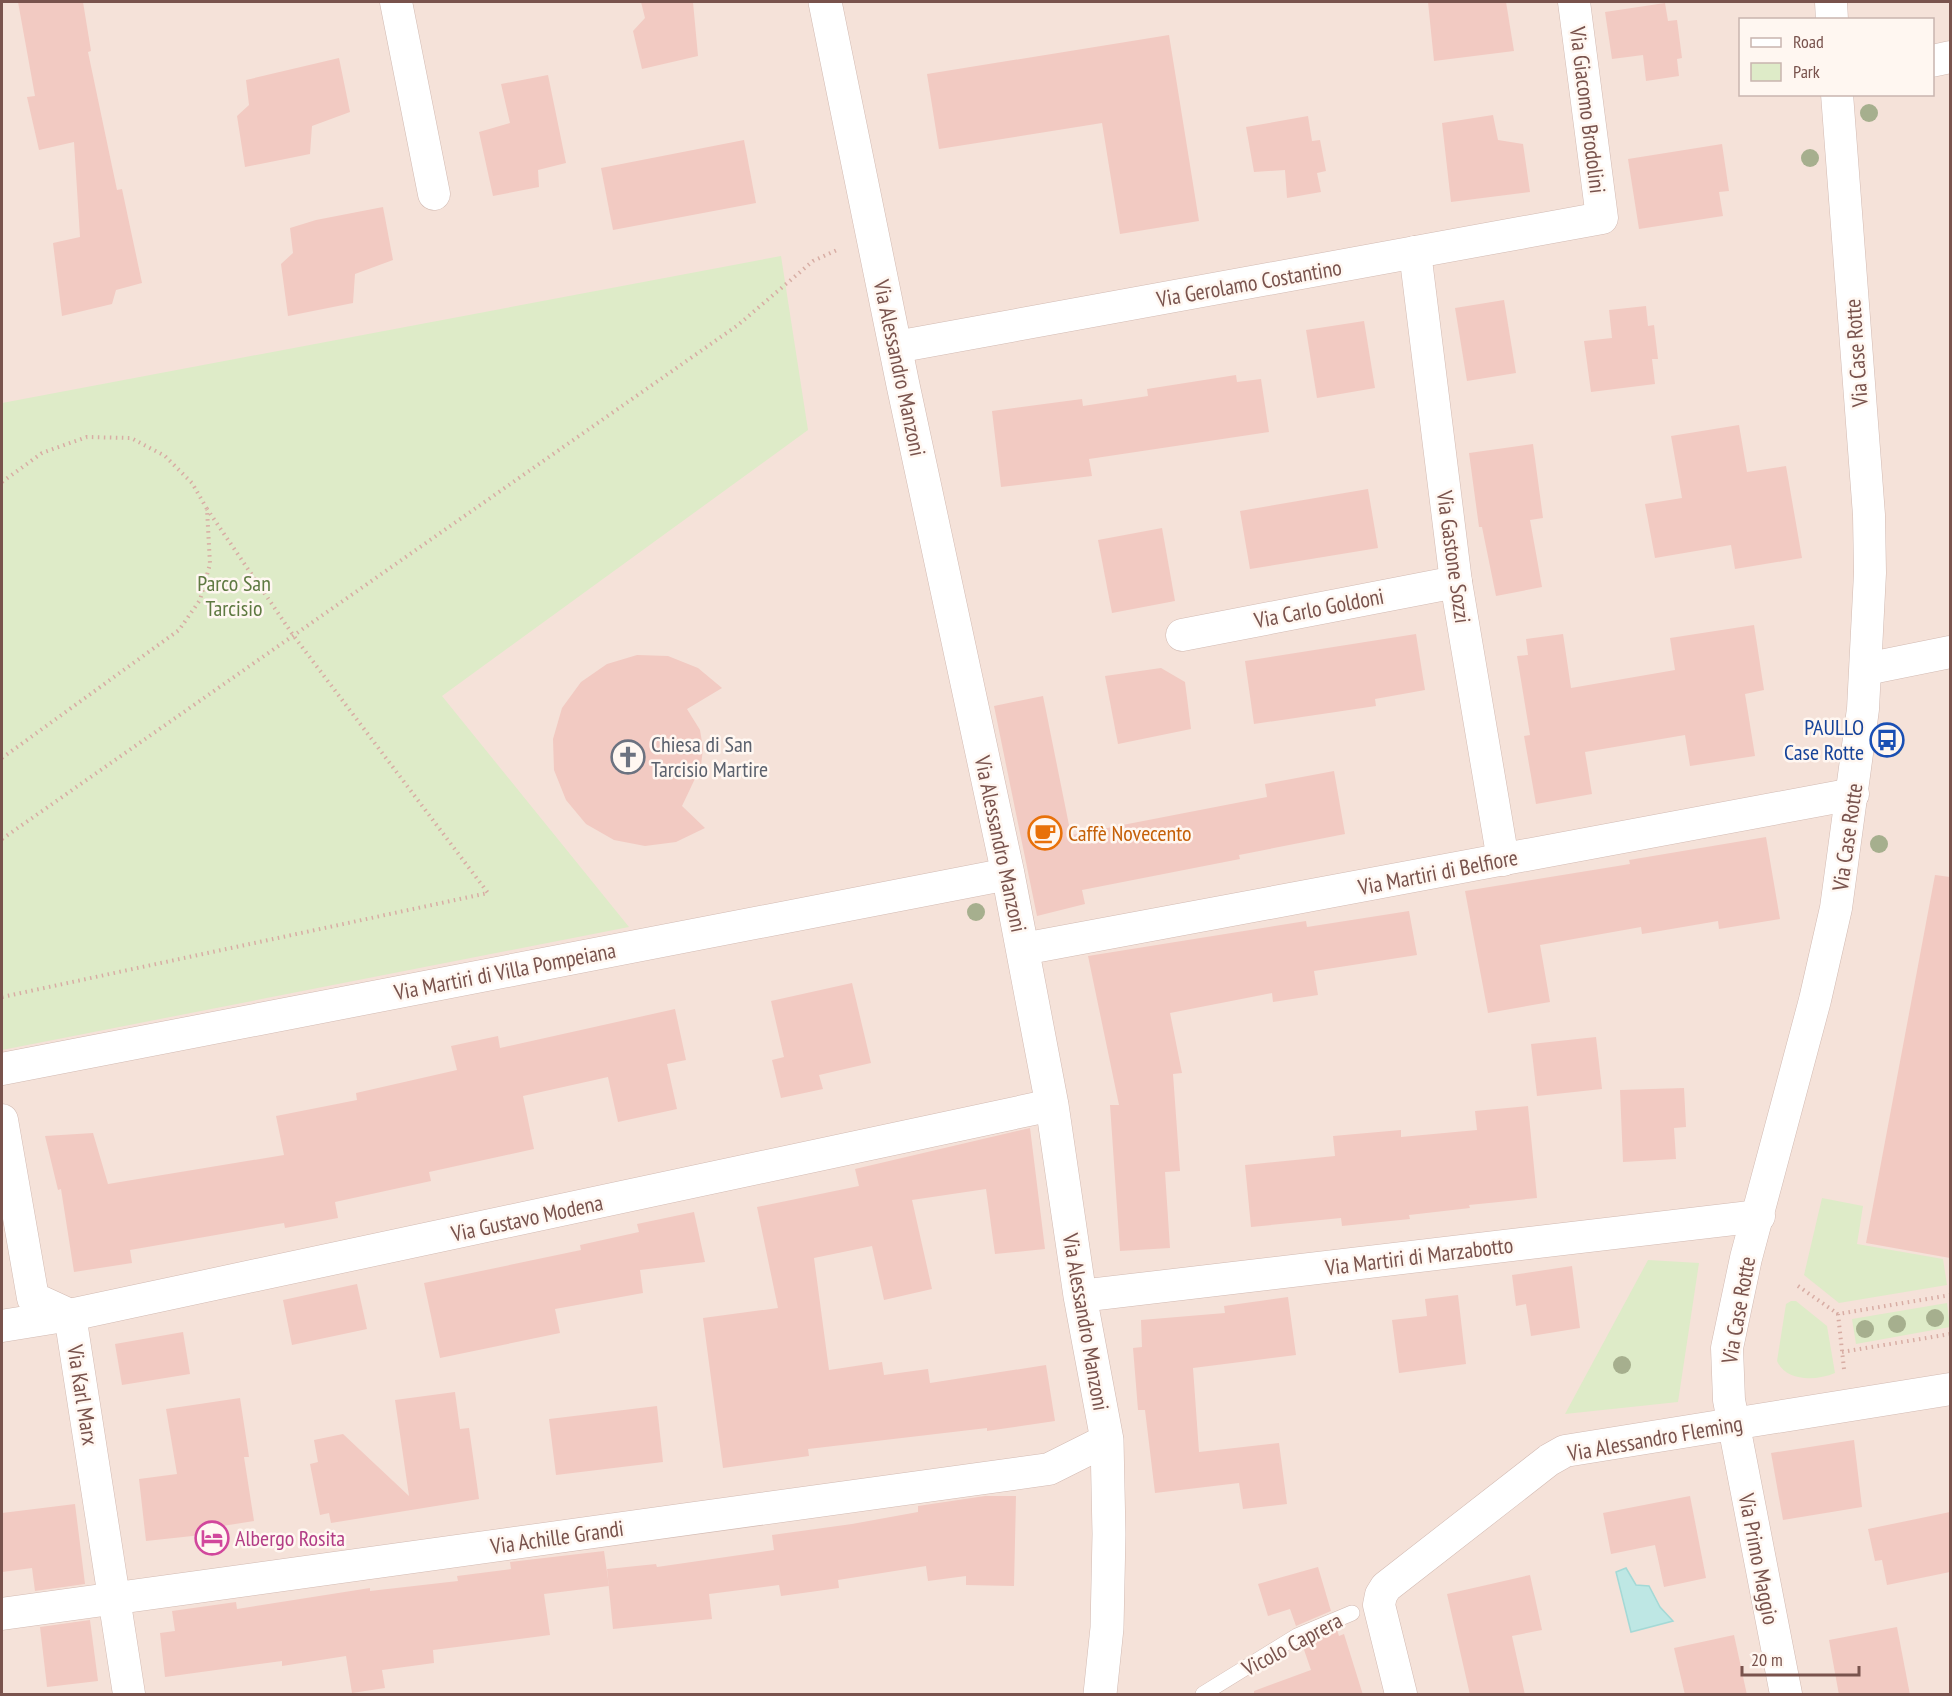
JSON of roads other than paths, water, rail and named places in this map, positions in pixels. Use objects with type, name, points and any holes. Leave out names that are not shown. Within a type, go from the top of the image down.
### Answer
[{"type":"street","points":[[396,2],[434,194]]},
{"type":"street","name":"Via Alessandro Manzoni","points":[[825,2],[1008,874],[1053,1105],[1080,1296],[1107,1440],[1109,1533],[1107,1628],[1100,1695]]},
{"type":"street","name":"Via Giacomo Brodolini","points":[[1574,2],[1602,218]]},
{"type":"street","points":[[1831,2],[1832,18]]},
{"type":"street","points":[[1934,61],[1950,57]]},
{"type":"street","name":"Via Case Rotte","points":[[1733,1423],[1726,1381],[1727,1348],[1746,1258],[1759,1216],[1830,936],[1853,794],[1866,669],[1869,515],[1837,96]]},
{"type":"street","name":"Via Gerolamo Costantino","points":[[896,347],[1602,218]]},
{"type":"street","name":"Via Gastone Sozzi","points":[[1415,252],[1456,582],[1503,860]]},
{"type":"street","name":"Via Carlo Goldoni","points":[[1182,634],[1456,582]]},
{"type":"street","points":[[1866,669],[1950,652]]},
{"type":"street","name":"Via Martiri di Belfiore","points":[[1023,949],[1853,794]]},
{"type":"street","name":"Via Martiri di Villa Pompeiana","points":[[2,1069],[1008,874]]},
{"type":"street","name":"Via Gustavo Modena","points":[[2,1326],[70,1315],[1053,1105]]},
{"type":"street","name":"Via Karl Marx","points":[[2,1120],[33,1298],[70,1315],[116,1598],[129,1695]]},
{"type":"street","name":"Via Martiri di Marzabotto","points":[[1080,1296],[1759,1216]]},
{"type":"street","name":"Via Alessandro Fleming","points":[[1365,1609],[1381,1595],[1386,1587],[1549,1460],[1565,1451],[1950,1389]]},
{"type":"street","name":"Via Primo Maggio","points":[[1733,1423],[1786,1695]]},
{"type":"street","name":"Via Achille Grandi","points":[[2,1614],[1049,1469],[1107,1440]]},
{"type":"street","points":[[1365,1609],[1401,1695]]},
{"type":"lane","name":"Vicolo Caprera","points":[[1203,1695],[1297,1636],[1365,1609]]},
{"type":"water","points":[[1626,1568],[1636,1585],[1649,1586],[1660,1607],[1673,1621],[1631,1632],[1616,1572]]},
{"type":"place","name":"PAULLO Case Rotte","points":[[1887,740]]},
{"type":"place","name":"Chiesa di San Tarcisio Martire","points":[[628,757]]},
{"type":"place","name":"Caffè Novecento","points":[[1045,833]]},
{"type":"place","name":"Albergo Rosita","points":[[212,1538]]},
{"type":"park label","name":"Parco San Tarcisio","points":[[234,596]]}]
